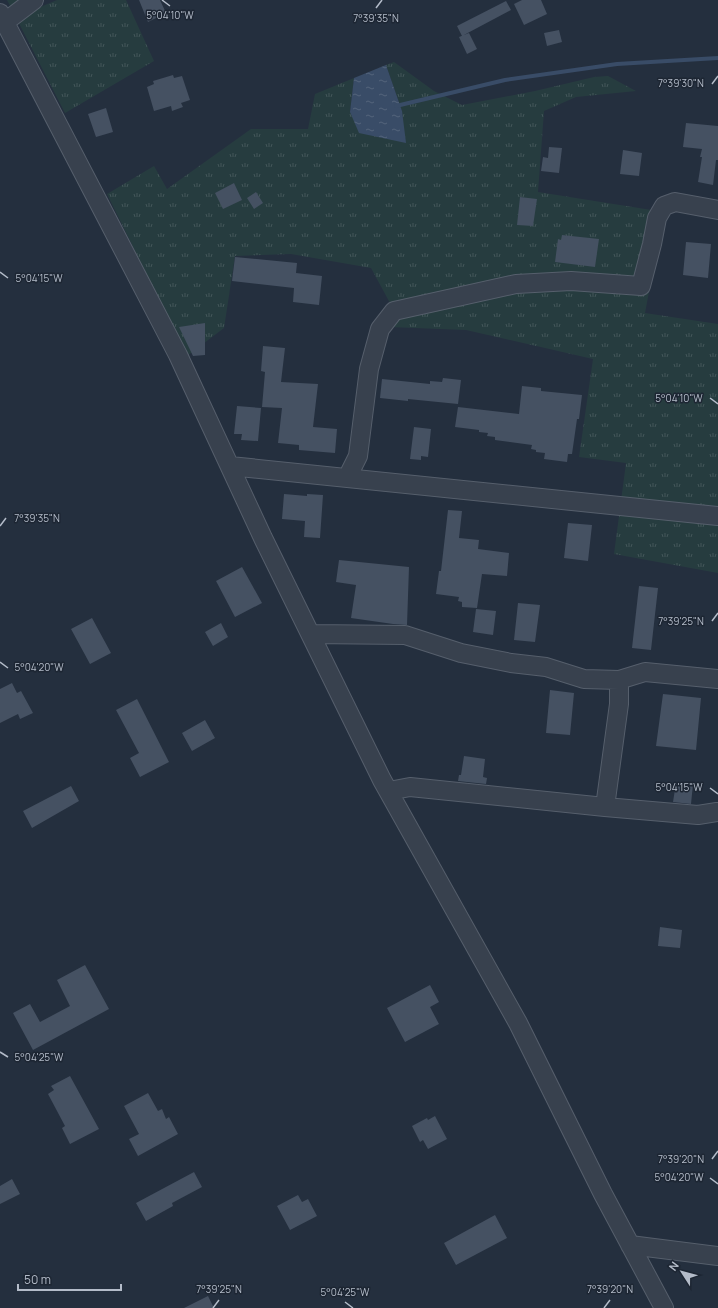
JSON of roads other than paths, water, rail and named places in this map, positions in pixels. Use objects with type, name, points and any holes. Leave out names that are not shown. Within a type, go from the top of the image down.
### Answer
[{"type":"street","points":[[34,0],[2,17],[178,355],[263,538],[389,791],[518,1023],[630,1245],[664,1308]]},
{"type":"street","points":[[347,478],[358,456],[369,369],[380,328],[394,311],[516,284],[571,281],[641,286],[657,218],[664,206],[675,202],[718,210]]},
{"type":"street","points":[[230,466],[718,516]]},
{"type":"street","points":[[311,634],[405,635],[461,654],[510,663],[546,667],[584,679],[619,680],[645,672],[718,679]]},
{"type":"street","points":[[606,807],[619,704],[619,680]]},
{"type":"street","points":[[389,791],[410,787],[698,815],[717,812]]},
{"type":"street","points":[[630,1245],[718,1256]]},
{"type":"water","points":[[386,65],[402,111],[406,143],[359,133],[350,112],[354,78]]},
{"type":"waterway","points":[[396,106],[505,80],[617,64],[718,58]]}]
